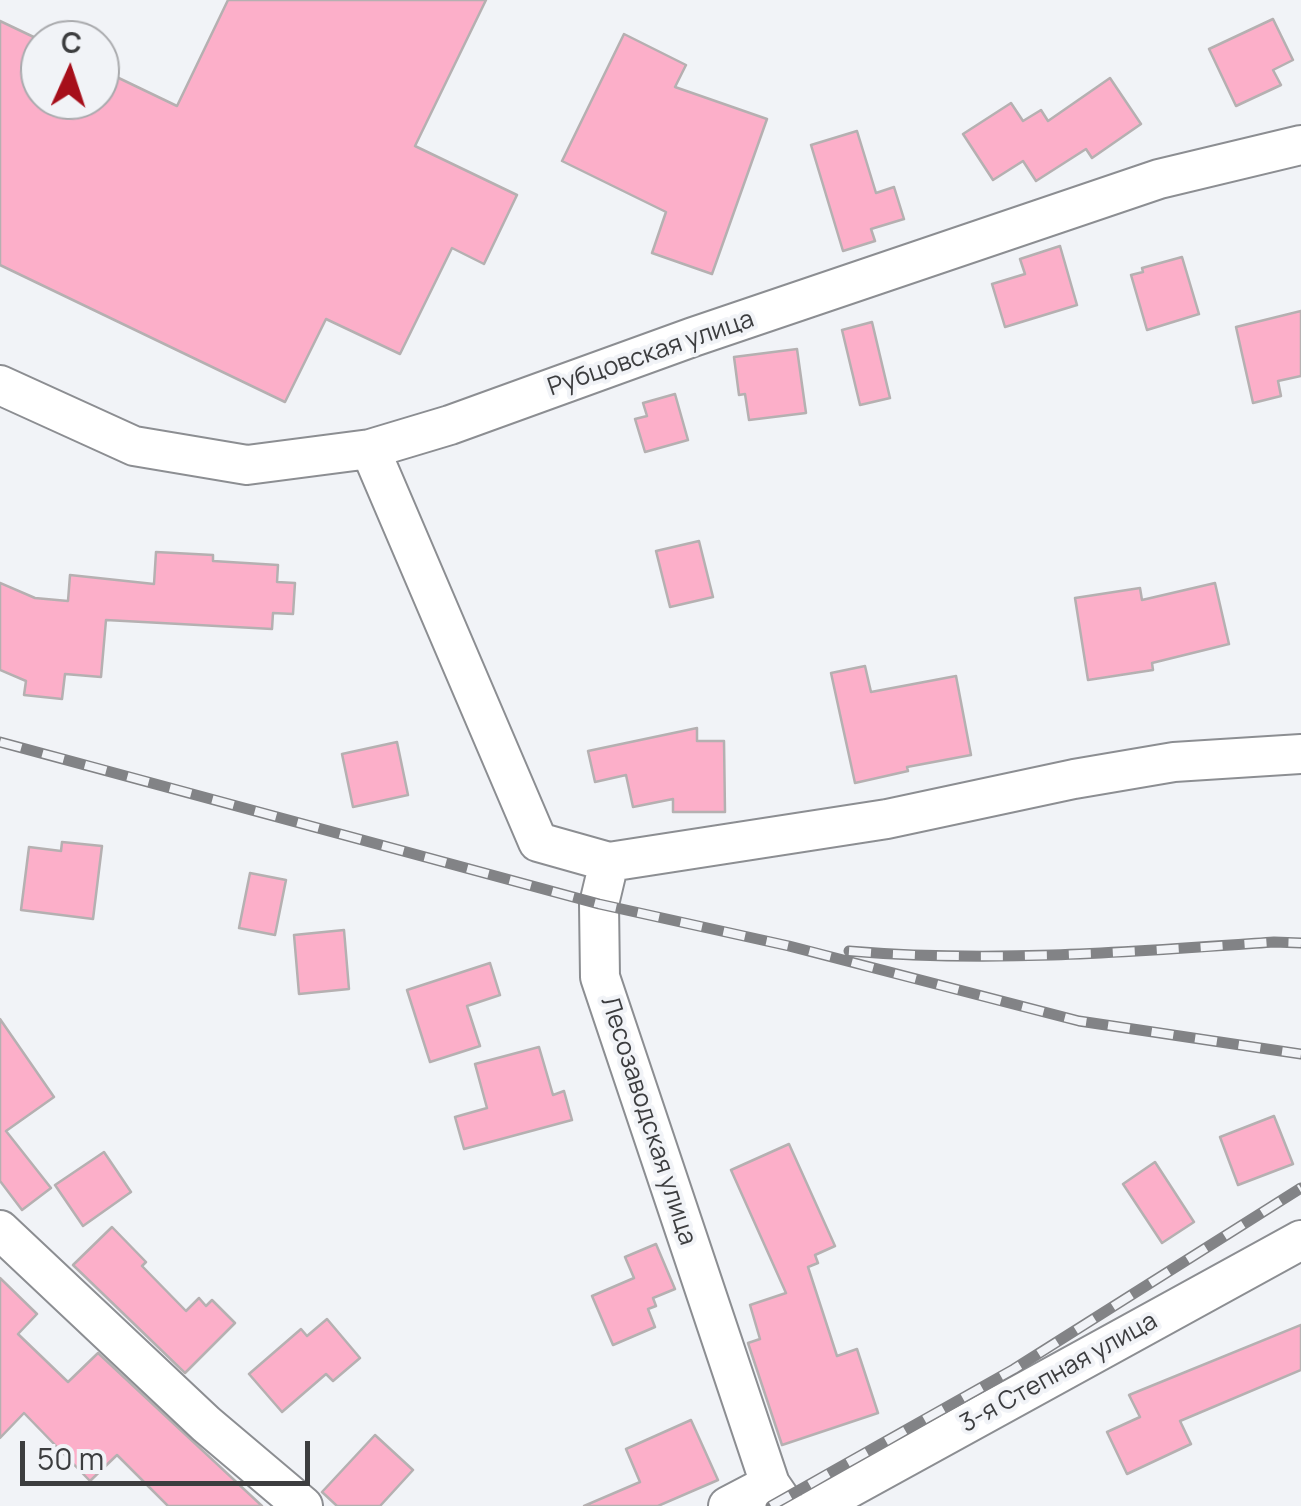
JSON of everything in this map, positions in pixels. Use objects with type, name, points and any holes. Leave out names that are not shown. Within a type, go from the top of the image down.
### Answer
[{"type":"street","name":"Рубцовская улица","points":[[0,385],[134,446],[247,466],[370,449],[450,425],[1159,179],[1301,145]]},
{"type":"street","points":[[370,449],[538,842],[610,862],[887,819],[1174,762],[1301,754]]},
{"type":"street","name":"Лесозаводская улица","points":[[610,862],[599,904],[600,977],[777,1495]]},
{"type":"street","points":[[0,1230],[206,1424],[303,1506]]},
{"type":"street","name":"3-я Степная улица","points":[[817,1506],[1301,1240]]},
{"type":"street","points":[[728,1506],[777,1495]]},
{"type":"building","points":[[228,0],[486,0],[415,146],[517,195],[484,264],[452,248],[400,354],[326,319],[285,402],[0,265],[0,21],[20,30],[20,120],[120,120],[120,79],[177,106]]},
{"type":"building","points":[[1273,19],[1293,60],[1273,70],[1281,85],[1236,106],[1209,49]]},
{"type":"building","points":[[624,34],[686,65],[675,87],[767,119],[712,274],[652,253],[666,212],[562,161]]},
{"type":"building","points":[[1110,78],[1141,124],[1092,158],[1086,149],[1036,181],[1023,161],[993,180],[963,134],[1011,103],[1023,121],[1041,110],[1048,121]]},
{"type":"building","points":[[857,131],[876,193],[894,187],[904,219],[871,229],[875,241],[843,251],[811,145]]},
{"type":"building","points":[[1060,246],[1077,305],[1005,327],[992,284],[1025,274],[1020,259]]},
{"type":"building","points":[[1182,257],[1199,314],[1147,330],[1131,275]]},
{"type":"building","points":[[1301,311],[1301,376],[1278,381],[1281,396],[1253,403],[1236,327]]},
{"type":"building","points":[[872,322],[890,398],[860,405],[842,330]]},
{"type":"building","points":[[797,349],[806,413],[749,420],[745,394],[739,395],[734,357]]},
{"type":"building","points":[[675,394],[688,440],[645,452],[635,419],[647,416],[643,403]]},
{"type":"building","points":[[699,541],[713,597],[670,607],[656,551]]},
{"type":"building","points":[[156,552],[213,555],[213,561],[278,565],[277,582],[295,583],[293,614],[273,613],[272,629],[106,620],[101,677],[65,674],[62,699],[24,695],[26,681],[0,670],[0,583],[35,598],[68,601],[70,575],[154,584]]},
{"type":"building","points":[[1215,583],[1229,644],[1152,663],[1153,670],[1088,680],[1075,598],[1140,588],[1142,600]]},
{"type":"building","points":[[865,666],[871,692],[956,676],[971,755],[907,767],[908,771],[855,783],[831,673]]},
{"type":"building","points":[[697,728],[697,741],[724,741],[725,812],[673,812],[673,799],[633,807],[626,775],[595,782],[588,751]]},
{"type":"building","points":[[397,742],[408,795],[353,807],[342,754]]},
{"type":"building","points":[[62,842],[102,846],[93,919],[21,910],[29,847],[61,851]]},
{"type":"building","points":[[250,873],[286,880],[275,935],[239,928]]},
{"type":"building","points":[[344,930],[349,989],[299,994],[294,935]]},
{"type":"building","points":[[490,963],[500,995],[467,1006],[480,1046],[430,1062],[407,990]]},
{"type":"building","points":[[0,1019],[54,1097],[6,1131],[51,1188],[22,1210],[0,1181]]},
{"type":"building","points":[[539,1047],[553,1095],[564,1091],[572,1120],[464,1149],[455,1117],[487,1108],[475,1064]]},
{"type":"building","points":[[1274,1116],[1293,1164],[1238,1185],[1220,1137]]},
{"type":"building","points":[[789,1144],[835,1246],[815,1255],[818,1263],[808,1267],[837,1356],[857,1349],[878,1413],[782,1445],[748,1343],[760,1339],[750,1305],[786,1293],[731,1170]]},
{"type":"building","points":[[104,1152],[131,1192],[83,1226],[55,1185]]},
{"type":"building","points":[[1155,1162],[1194,1222],[1162,1243],[1123,1184]]},
{"type":"building","points":[[112,1227],[146,1262],[142,1266],[186,1311],[199,1298],[206,1306],[212,1300],[235,1323],[185,1373],[73,1265]]},
{"type":"building","points":[[656,1244],[675,1289],[653,1298],[656,1306],[648,1309],[655,1327],[613,1345],[592,1296],[634,1278],[625,1257]]},
{"type":"building","points":[[0,1278],[37,1314],[18,1334],[68,1382],[98,1353],[262,1506],[168,1506],[117,1455],[90,1481],[24,1413],[0,1438]]},
{"type":"building","points":[[327,1319],[360,1358],[333,1381],[326,1374],[282,1412],[249,1374],[301,1329],[307,1336]]},
{"type":"building","points":[[1301,1325],[1301,1370],[1180,1421],[1191,1444],[1127,1474],[1107,1432],[1140,1417],[1129,1395]]},
{"type":"building","points":[[691,1420],[718,1480],[658,1506],[584,1506],[640,1482],[626,1449]]},
{"type":"building","points":[[375,1435],[413,1470],[380,1506],[337,1506],[322,1492]]},
{"type":"railway","points":[[0,742],[599,904],[789,946],[1079,1021],[1301,1054]]},
{"type":"railway","points":[[849,951],[1008,956],[1301,943]]},
{"type":"railway","points":[[771,1506],[1014,1369],[1301,1188]]}]
